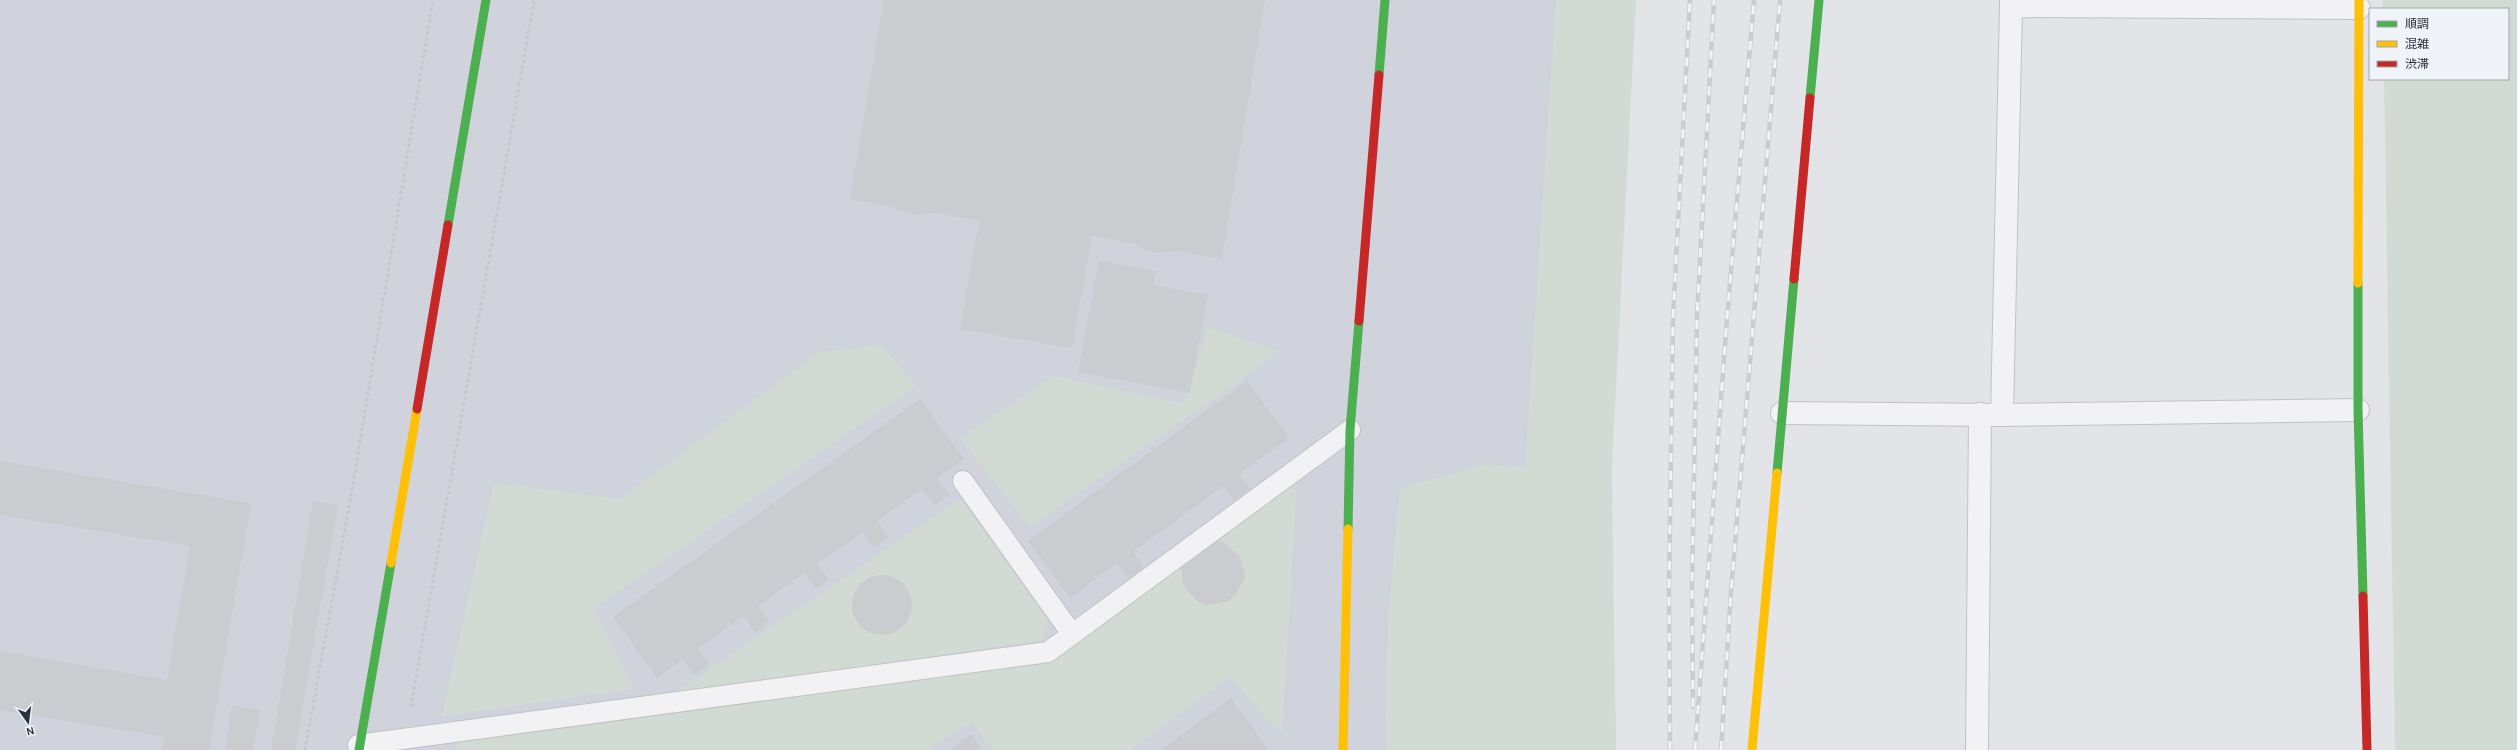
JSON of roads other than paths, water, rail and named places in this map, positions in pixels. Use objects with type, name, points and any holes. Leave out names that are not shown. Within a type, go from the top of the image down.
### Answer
[{"type":"street","points":[[358,747],[486,0]]},
{"type":"street","points":[[1343,750],[1350,430],[1385,0]]},
{"type":"street","points":[[1752,750],[1819,0]]},
{"type":"street","points":[[1977,750],[1991,414],[2011,3],[2359,4],[2358,410],[2367,750]]},
{"type":"street","points":[[1782,413],[1991,414],[2358,410]]},
{"type":"lane","points":[[358,747],[405,737],[1048,652],[1350,430]]},
{"type":"lane","points":[[963,481],[1072,634]]},
{"type":"railway","points":[[1670,750],[1669,589],[1673,317],[1690,0]]},
{"type":"railway","points":[[1693,707],[1692,587],[1697,317],[1714,0]]},
{"type":"railway","points":[[1695,750],[1727,318],[1754,0]]},
{"type":"railway","points":[[1721,750],[1731,592],[1780,0]]}]
